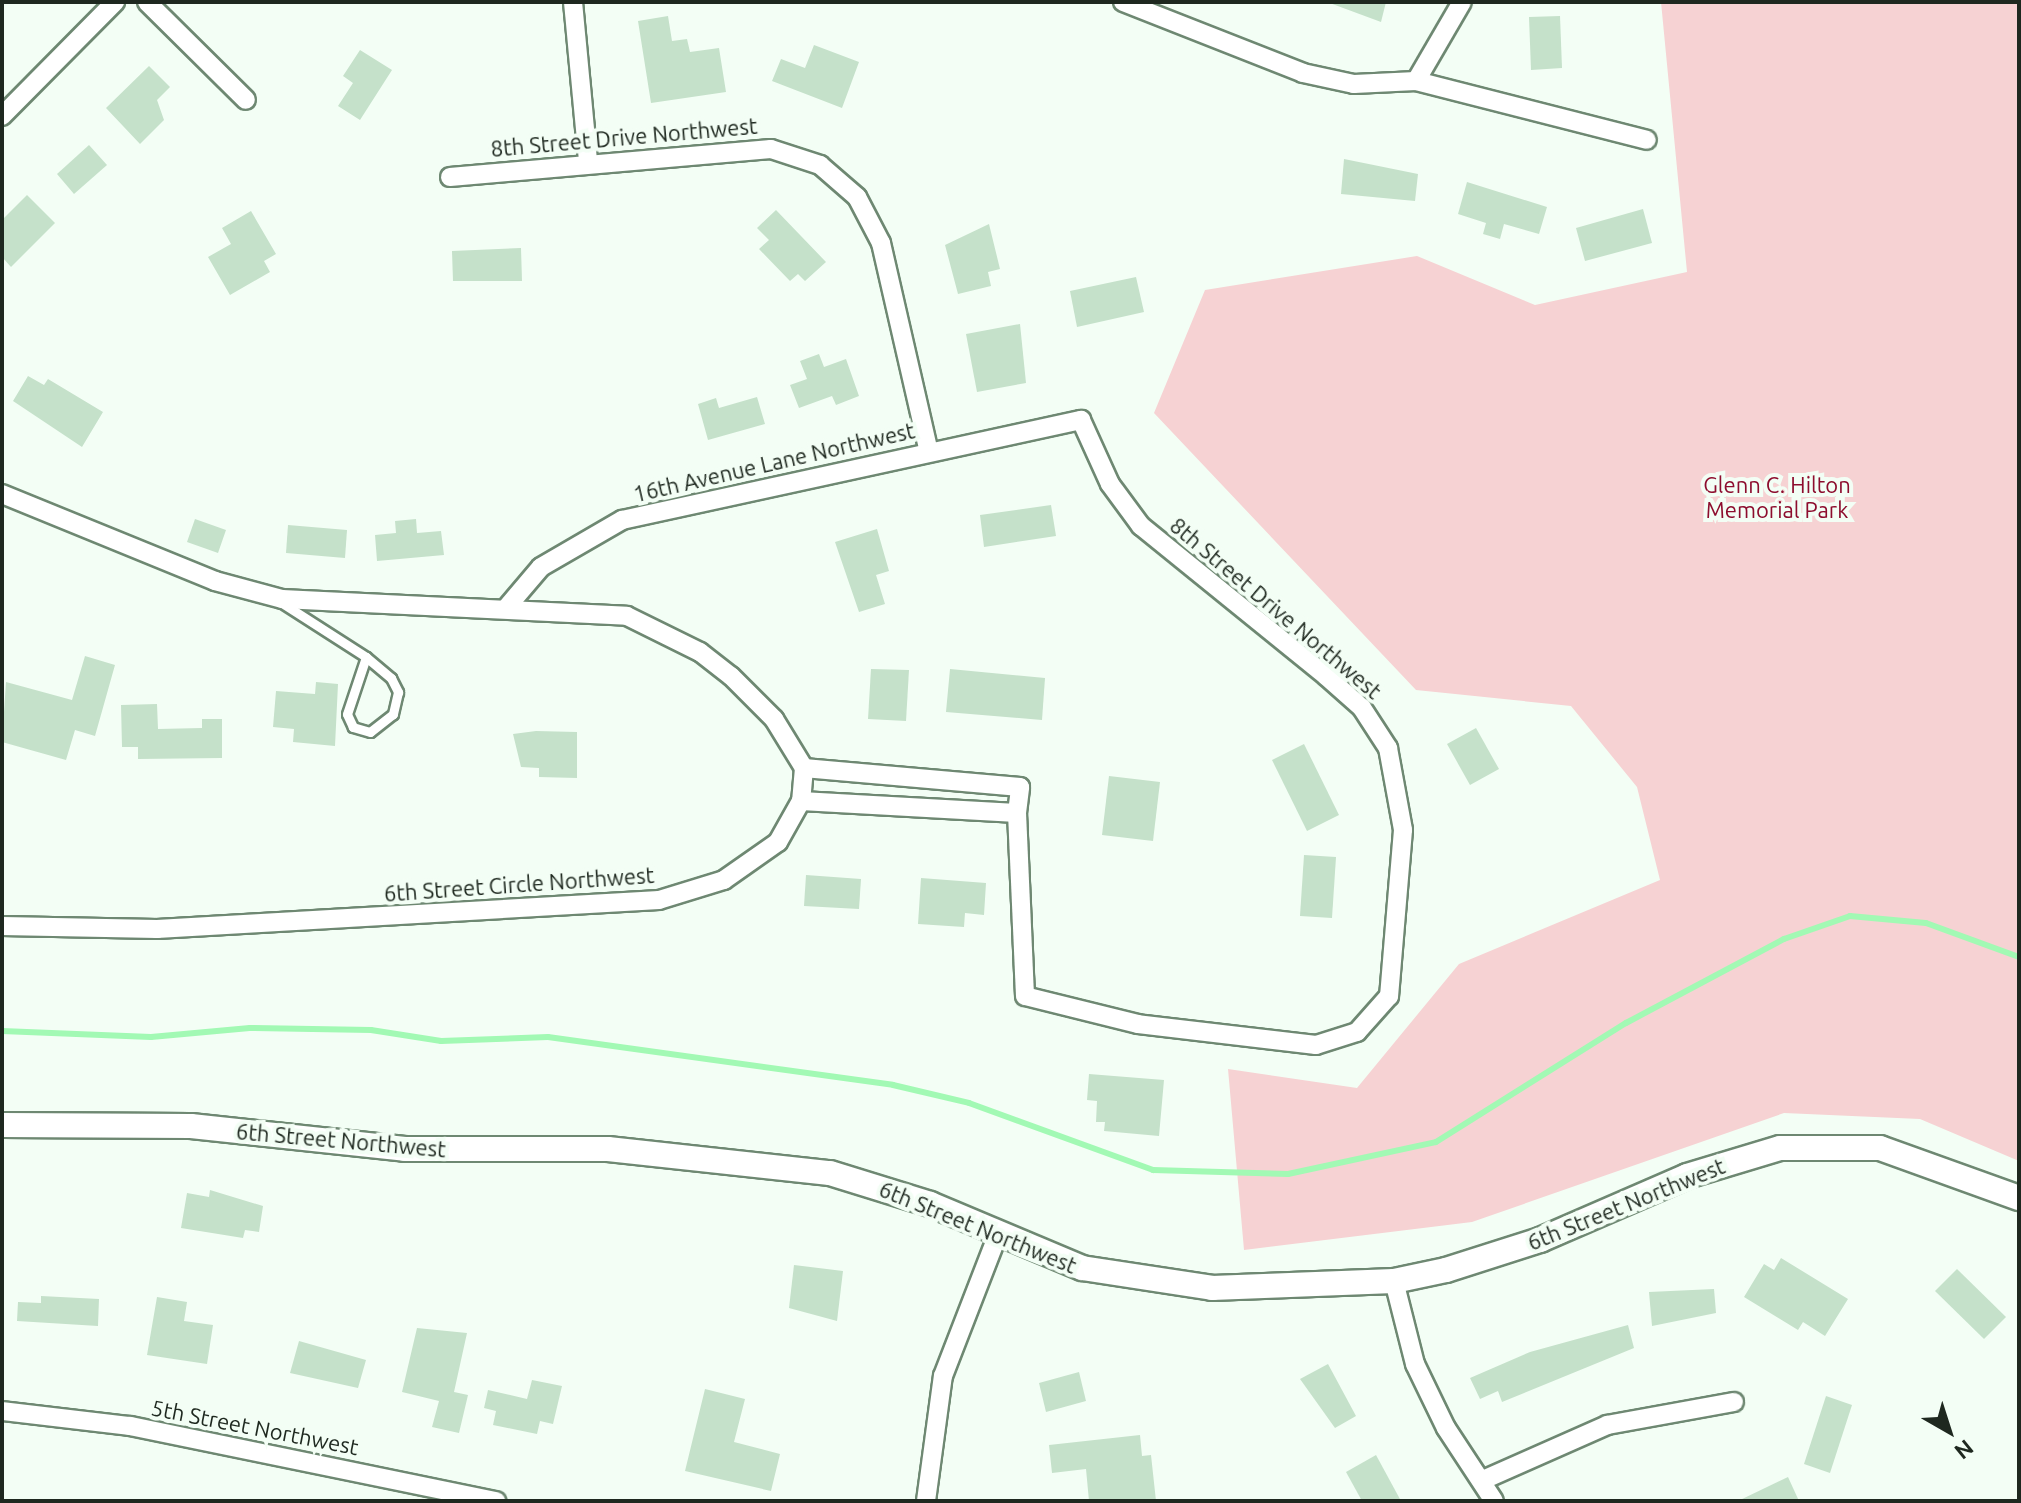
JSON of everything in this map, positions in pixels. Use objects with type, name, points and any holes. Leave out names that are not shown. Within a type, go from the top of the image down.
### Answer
[{"type":"street","points":[[2,116],[115,2]]},
{"type":"street","points":[[147,2],[246,100]]},
{"type":"street","points":[[573,2],[588,162]]},
{"type":"street","points":[[1123,2],[1303,73],[1354,84],[1416,81],[1647,140]]},
{"type":"street","points":[[1416,81],[1462,2]]},
{"type":"street","name":"8th Street Drive Northwest","points":[[450,177],[588,162],[771,149],[795,153],[843,182],[881,243],[929,452]]},
{"type":"street","name":"8th Street Drive Northwest","points":[[1017,813],[1025,996],[1138,1024],[1316,1045],[1357,1032],[1389,996],[1403,830],[1388,748],[1362,708],[1141,526],[1110,484],[1081,420]]},
{"type":"street","name":"16th Avenue Lane Northwest","points":[[507,607],[541,567],[622,520],[1081,420]]},
{"type":"street","points":[[2,494],[215,581],[273,597],[450,610],[507,607],[627,616],[669,635],[752,695],[804,768],[1011,783],[1020,787],[1017,813],[801,801]]},
{"type":"street","name":"6th Street Circle Northwest","points":[[2,926],[157,929],[659,900],[703,889],[759,859],[793,823],[801,801],[804,768]]},
{"type":"street","name":"6th Street Northwest","points":[[2,1125],[191,1126],[405,1149],[664,1153],[830,1173],[1082,1268],[1151,1284],[1271,1289],[1394,1281],[1508,1252],[1687,1176],[1780,1148],[1880,1148],[2019,1198]]},
{"type":"street","points":[[926,1501],[943,1376],[998,1234]]},
{"type":"street","points":[[1394,1281],[1415,1364],[1446,1428],[1494,1501]]},
{"type":"street","points":[[1483,1480],[1607,1425],[1734,1402]]},
{"type":"street","name":"5th Street Northwest","points":[[2,1411],[130,1426],[468,1499],[496,1501]]},
{"type":"lane","points":[[273,597],[366,657],[398,692],[393,714],[370,732],[353,727],[347,714],[366,657]]},
{"type":"green space","name":"Glenn C. Hilton Memorial Park","points":[[1661,2],[2019,2],[2019,1161],[1920,1119],[1784,1113],[1472,1222],[1244,1250],[1228,1069],[1357,1088],[1459,964],[1660,880],[1637,787],[1571,706],[1416,690],[1154,413],[1205,290],[1417,256],[1535,305],[1687,272]]},
{"type":"building","points":[[1327,2],[1386,2],[1381,22]]},
{"type":"building","points":[[668,16],[672,41],[687,39],[690,52],[719,48],[726,92],[651,103],[638,21]]},
{"type":"building","points":[[1560,16],[1562,68],[1531,70],[1529,17]]},
{"type":"building","points":[[814,45],[859,62],[842,108],[772,81],[781,59],[805,68]]},
{"type":"building","points":[[360,50],[392,70],[360,120],[338,106],[353,83],[343,76]]},
{"type":"building","points":[[149,66],[170,87],[157,100],[164,120],[140,144],[106,108]]},
{"type":"building","points":[[89,145],[107,165],[74,194],[57,174]]},
{"type":"building","points":[[1344,159],[1418,174],[1415,201],[1341,194]]},
{"type":"building","points":[[1467,182],[1547,207],[1539,234],[1504,224],[1500,239],[1483,234],[1486,223],[1458,214]]},
{"type":"building","points":[[27,195],[55,223],[11,267],[2,257],[2,220]]},
{"type":"building","points":[[1643,209],[1652,243],[1585,261],[1576,228]]},
{"type":"building","points":[[776,210],[826,262],[805,281],[798,274],[790,281],[759,249],[769,240],[757,228]]},
{"type":"building","points":[[251,211],[276,254],[264,261],[270,272],[230,295],[208,257],[231,244],[222,228]]},
{"type":"building","points":[[989,224],[1000,269],[988,272],[991,286],[958,294],[945,245]]},
{"type":"building","points":[[521,248],[522,281],[453,281],[452,251]]},
{"type":"building","points":[[1136,277],[1144,312],[1077,327],[1070,291]]},
{"type":"building","points":[[1020,324],[1026,383],[977,392],[966,334]]},
{"type":"building","points":[[819,354],[824,367],[846,359],[859,396],[836,405],[832,396],[799,408],[790,385],[807,379],[800,361]]},
{"type":"building","points":[[28,376],[44,385],[48,379],[103,412],[82,447],[13,401]]},
{"type":"building","points":[[757,397],[765,424],[708,440],[698,404],[716,398],[719,408]]},
{"type":"building","points":[[1051,505],[1056,536],[984,547],[980,515]]},
{"type":"building","points":[[195,519],[226,530],[218,553],[187,542]]},
{"type":"building","points":[[416,519],[417,533],[441,531],[444,555],[377,561],[375,535],[396,533],[395,521]]},
{"type":"building","points":[[288,525],[347,530],[345,558],[286,553]]},
{"type":"building","points":[[877,529],[889,571],[876,575],[885,604],[859,612],[835,542]]},
{"type":"building","points":[[85,656],[115,665],[95,736],[75,730],[66,760],[2,742],[6,682],[72,700]]},
{"type":"building","points":[[871,669],[909,670],[906,721],[868,719]]},
{"type":"building","points":[[950,669],[1045,678],[1042,720],[946,712]]},
{"type":"building","points":[[316,682],[338,684],[335,746],[293,742],[294,729],[273,727],[276,691],[315,694]]},
{"type":"building","points":[[157,704],[158,729],[202,728],[202,719],[222,719],[222,758],[138,759],[138,747],[122,747],[121,705]]},
{"type":"building","points":[[1476,728],[1499,769],[1470,785],[1447,744]]},
{"type":"building","points":[[577,732],[577,778],[539,777],[539,768],[521,767],[513,734]]},
{"type":"building","points":[[1304,744],[1339,815],[1307,831],[1272,760]]},
{"type":"building","points":[[1109,776],[1160,782],[1153,841],[1102,835]]},
{"type":"building","points":[[1304,855],[1336,857],[1332,918],[1300,916]]},
{"type":"building","points":[[806,875],[861,879],[859,909],[804,906]]},
{"type":"building","points":[[921,878],[986,883],[984,915],[965,913],[964,927],[918,924]]},
{"type":"building","points":[[1089,1074],[1164,1080],[1159,1136],[1104,1131],[1105,1122],[1096,1122],[1097,1101],[1087,1100]]},
{"type":"building","points":[[210,1190],[263,1206],[259,1232],[245,1230],[243,1238],[181,1228],[187,1193],[209,1197]]},
{"type":"building","points":[[1781,1258],[1848,1299],[1825,1336],[1803,1322],[1798,1330],[1744,1297],[1764,1264],[1774,1270]]},
{"type":"building","points":[[794,1265],[843,1271],[837,1321],[789,1308]]},
{"type":"building","points":[[1957,1269],[2006,1317],[1984,1339],[1935,1291]]},
{"type":"building","points":[[1714,1289],[1716,1313],[1652,1326],[1649,1292]]},
{"type":"building","points":[[41,1296],[99,1299],[98,1326],[17,1321],[18,1302],[41,1303]]},
{"type":"building","points":[[157,1297],[187,1302],[184,1321],[213,1325],[207,1364],[147,1355]]},
{"type":"building","points":[[1628,1325],[1634,1348],[1502,1402],[1498,1391],[1480,1399],[1470,1378],[1530,1352]]},
{"type":"building","points":[[417,1328],[467,1333],[454,1392],[468,1395],[459,1433],[432,1427],[439,1401],[402,1392]]},
{"type":"building","points":[[299,1341],[366,1360],[358,1388],[290,1373]]},
{"type":"building","points":[[1328,1364],[1356,1416],[1335,1428],[1300,1379]]},
{"type":"building","points":[[1079,1372],[1086,1401],[1046,1412],[1039,1383]]},
{"type":"building","points":[[532,1380],[562,1386],[553,1424],[540,1421],[537,1434],[493,1425],[496,1411],[484,1408],[488,1390],[527,1399]]},
{"type":"building","points":[[705,1389],[745,1399],[734,1442],[780,1454],[771,1491],[685,1471]]},
{"type":"building","points":[[1826,1396],[1852,1405],[1830,1473],[1804,1464]]},
{"type":"building","points":[[1140,1435],[1142,1456],[1151,1455],[1156,1501],[1089,1501],[1086,1469],[1052,1473],[1049,1445]]},
{"type":"building","points":[[1376,1455],[1401,1501],[1362,1501],[1346,1472]]},
{"type":"building","points":[[1788,1477],[1799,1501],[1738,1501]]},
{"type":"waterway","points":[[2,1031],[151,1037],[250,1028],[371,1030],[441,1041],[548,1037],[893,1085],[969,1103],[1153,1170],[1288,1174],[1436,1142],[1626,1023],[1784,939],[1850,916],[1926,923],[2019,957]]}]
